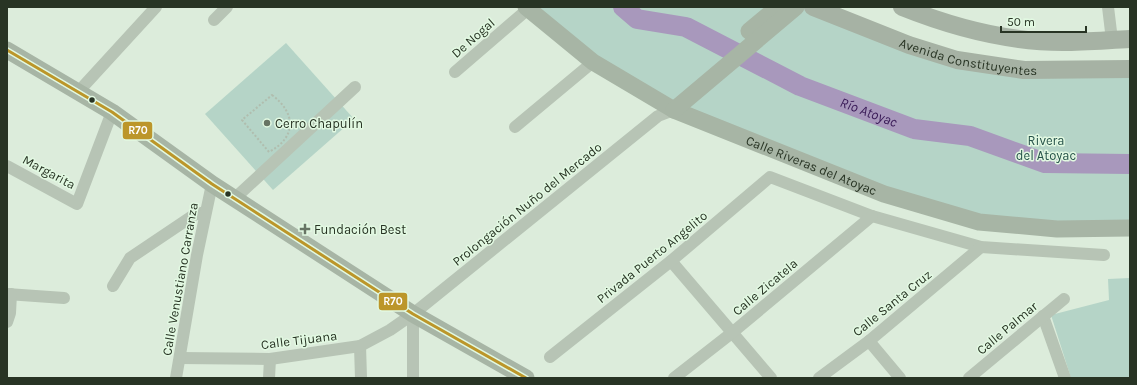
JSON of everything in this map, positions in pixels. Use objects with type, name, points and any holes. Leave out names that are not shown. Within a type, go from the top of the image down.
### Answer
[{"type":"main road","name":"Avenida Constituyentes","points":[[813,7],[909,45],[957,60],[1024,70],[1130,69]]},
{"type":"main road","name":"Avenida Constituyentes","points":[[902,7],[930,18],[1007,37],[1062,42],[1121,39]]},
{"type":"street","points":[[79,91],[156,7]]},
{"type":"street","points":[[214,20],[227,7]]},
{"type":"street","points":[[685,94],[778,7]]},
{"type":"street","points":[[665,110],[796,7]]},
{"type":"street","points":[[1108,7],[1121,39]]},
{"type":"street","name":"Calle Riveras del Atoyac","points":[[527,8],[592,62],[665,110],[884,194],[979,222],[1057,230],[1130,228]]},
{"type":"street","name":"De Nogal","points":[[454,72],[527,8]]},
{"type":"street","points":[[7,50],[79,91],[112,112],[234,199],[413,314],[526,378]]},
{"type":"street","points":[[515,127],[592,62]]},
{"type":"street","points":[[234,199],[355,87]]},
{"type":"street","name":"Prolongación Nuño del Mercado","points":[[413,314],[665,110]]},
{"type":"street","name":"Margarita","points":[[7,166],[77,204],[112,112]]},
{"type":"street","name":"Privada Puerto Angelito","points":[[550,357],[671,261],[770,177],[872,216]]},
{"type":"street","name":"Calle Venustiano Carranza","points":[[176,378],[205,212],[212,184]]},
{"type":"street","points":[[112,286],[130,258],[194,215],[205,212]]},
{"type":"street","points":[[872,216],[981,247],[1104,254]]},
{"type":"street","name":"Calle Zicatela","points":[[674,378],[733,332],[872,216]]},
{"type":"street","name":"Calle Santa Cruz","points":[[819,378],[869,340],[981,247]]},
{"type":"street","points":[[671,261],[771,378]]},
{"type":"street","points":[[7,322],[10,313],[9,294],[64,298]]},
{"type":"street","name":"Calle Palmar","points":[[969,378],[1064,300]]},
{"type":"street","points":[[413,314],[413,378]]},
{"type":"street","name":"Calle Tijuana","points":[[180,358],[270,359],[360,346],[390,330],[413,314]]},
{"type":"street","points":[[1043,316],[1065,378]]},
{"type":"street","points":[[869,340],[900,378]]},
{"type":"street","points":[[360,346],[361,378]]},
{"type":"street","points":[[269,378],[270,359]]},
{"type":"path","points":[[272,95],[286,108],[290,119],[290,130],[286,139],[278,147],[269,152],[242,120],[272,95]]},
{"type":"green space","name":"Rivera del Atoyac","points":[[526,7],[814,7],[957,60],[1130,69],[1130,228],[979,222],[674,110]]},
{"type":"green space","points":[[286,43],[354,119],[273,190],[205,114]]},
{"type":"green space","points":[[1130,278],[1130,378],[1071,378],[1051,315],[1109,300],[1108,279]]},
{"type":"waterway","name":"Río Atoyac","points":[[623,7],[637,19],[686,27],[800,86],[914,129],[970,136],[1045,163],[1130,164]]},
{"type":"transit line","name":"R70","points":[[7,50],[112,112],[212,184],[413,314],[526,378]]},
{"type":"place","name":"Cerro Chapulín","points":[[267,123]]},
{"type":"place","name":"Fundación Best","points":[[305,229]]}]
